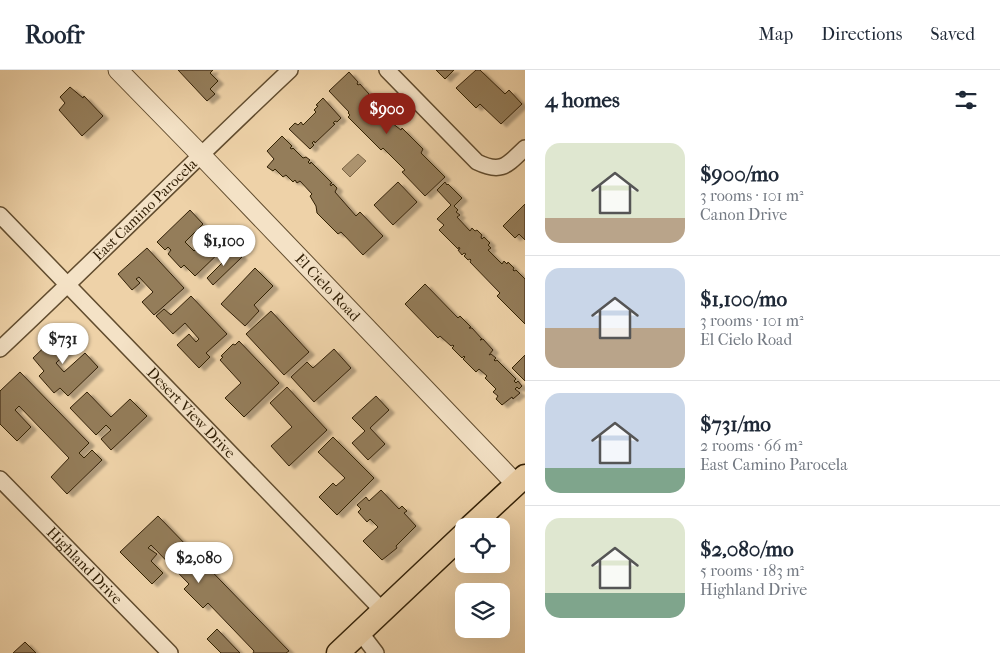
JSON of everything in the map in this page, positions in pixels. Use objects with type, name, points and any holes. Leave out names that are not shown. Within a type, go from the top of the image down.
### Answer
[{"type":"main road","points":[[481,518],[521,480]]},
{"type":"main road","points":[[338,653],[455,542]]},
{"type":"street","name":"El Cielo Road","points":[[118,70],[521,480]]},
{"type":"street","name":"East Camino Parocela","points":[[0,349],[67,286],[200,154],[290,70]]},
{"type":"street","points":[[387,70],[477,162],[491,168],[508,164],[525,148]]},
{"type":"street","name":"Desert View Drive","points":[[0,215],[382,610]]},
{"type":"street","name":"Highland Drive","points":[[0,479],[170,653]]},
{"type":"street","points":[[360,632],[376,653]]},
{"type":"shaded area","points":[[358,154],[366,161],[350,177],[342,169]]},
{"type":"building","points":[[178,70],[213,70],[210,73],[218,81],[210,89],[215,94],[207,101]]},
{"type":"building","points":[[436,70],[454,70],[445,79]]},
{"type":"building","points":[[476,70],[480,70],[505,94],[509,90],[522,104],[501,124],[480,104],[476,108],[456,88]]},
{"type":"building","points":[[349,72],[358,82],[357,84],[360,84],[369,94],[368,97],[374,103],[372,105],[391,125],[392,123],[401,130],[402,128],[423,149],[421,153],[445,177],[425,196],[402,172],[405,170],[383,148],[381,150],[348,117],[350,115],[349,112],[329,91]]},
{"type":"building","points":[[70,87],[83,98],[84,96],[103,116],[82,136],[59,110],[65,103],[60,97]]},
{"type":"building","points":[[323,98],[341,118],[337,122],[335,121],[333,123],[335,124],[315,143],[314,141],[312,143],[314,145],[310,149],[289,129],[295,123],[298,125],[301,122],[303,125],[316,112],[314,110],[318,106],[316,105]]},
{"type":"building","points":[[282,136],[292,146],[290,148],[293,148],[303,158],[306,157],[310,160],[308,162],[310,164],[311,162],[332,183],[330,184],[331,186],[333,184],[337,188],[335,192],[356,216],[360,212],[383,236],[363,255],[341,232],[338,234],[317,213],[316,206],[310,196],[312,194],[300,181],[297,183],[295,180],[293,182],[286,175],[283,177],[275,169],[273,171],[267,167],[274,159],[267,151]]},
{"type":"building","points":[[398,182],[417,202],[393,225],[374,205]]},
{"type":"building","points":[[445,182],[462,198],[454,206],[458,210],[456,212],[460,215],[457,217],[470,231],[472,228],[475,231],[477,230],[482,235],[482,239],[484,237],[490,243],[488,245],[491,248],[488,250],[502,264],[504,261],[507,264],[508,262],[514,268],[514,271],[516,270],[525,279],[525,324],[497,296],[500,293],[470,262],[471,260],[464,256],[466,254],[462,255],[458,250],[460,249],[459,247],[458,249],[439,230],[444,225],[437,219],[451,205],[437,190]]},
{"type":"building","points":[[525,204],[525,240],[519,234],[515,238],[503,226]]},
{"type":"building","points":[[190,210],[203,224],[185,242],[194,251],[212,234],[225,247],[195,276],[184,265],[181,268],[168,254],[171,250],[168,247],[165,250],[157,242]]},
{"type":"building","points":[[147,248],[184,288],[154,315],[142,302],[153,292],[139,277],[136,279],[140,283],[132,290],[118,274]]},
{"type":"building","points":[[235,250],[242,257],[213,285],[207,278]]},
{"type":"building","points":[[255,268],[273,286],[254,305],[259,311],[245,326],[221,304]]},
{"type":"building","points":[[425,284],[458,318],[460,316],[471,327],[469,328],[472,328],[482,339],[480,340],[483,339],[493,350],[489,355],[491,354],[496,358],[494,360],[497,360],[516,379],[514,381],[516,383],[518,381],[522,386],[519,389],[517,387],[515,389],[520,393],[513,399],[512,397],[502,405],[496,399],[498,396],[493,392],[496,389],[485,378],[487,376],[479,369],[476,372],[463,359],[464,356],[462,358],[452,348],[453,345],[451,346],[440,336],[438,338],[405,304]]},
{"type":"building","points":[[191,296],[227,334],[206,353],[210,357],[199,368],[177,345],[189,334],[196,342],[199,339],[185,323],[173,334],[156,316],[164,309],[171,315]]},
{"type":"building","points":[[271,311],[309,352],[284,375],[246,334]]},
{"type":"building","points":[[62,330],[76,344],[56,363],[64,372],[85,353],[98,367],[68,396],[60,388],[54,393],[39,376],[44,371],[33,358]]},
{"type":"building","points":[[239,341],[279,383],[244,417],[225,398],[241,383],[220,360],[223,357],[221,356],[233,344],[235,345]]},
{"type":"building","points":[[334,349],[351,368],[314,402],[291,377],[307,362],[313,368]]},
{"type":"building","points":[[525,355],[525,381],[512,368]]},
{"type":"building","points":[[20,372],[89,443],[79,453],[84,458],[92,450],[102,460],[67,494],[51,477],[69,458],[19,406],[15,410],[31,427],[17,441],[0,424],[0,391]]},
{"type":"building","points":[[287,387],[327,430],[289,466],[271,446],[292,427],[270,403]]},
{"type":"building","points":[[87,392],[111,417],[130,399],[147,416],[111,450],[101,439],[111,430],[106,425],[96,435],[70,408]]},
{"type":"building","points":[[376,396],[389,410],[370,428],[385,444],[368,460],[352,443],[365,431],[352,418]]},
{"type":"building","points":[[333,437],[374,478],[337,515],[319,497],[333,483],[336,486],[345,478],[318,452]]},
{"type":"building","points":[[381,490],[399,509],[402,506],[407,511],[404,513],[416,526],[396,546],[397,548],[382,560],[363,541],[378,527],[370,519],[367,522],[358,512],[361,509],[357,505],[366,497],[369,501]]},
{"type":"building","points":[[158,516],[289,651],[286,653],[253,653],[254,651],[208,603],[203,608],[184,589],[189,584],[151,545],[148,548],[157,554],[151,561],[163,573],[152,584],[120,552]]},
{"type":"building","points":[[217,629],[240,653],[221,653],[207,639]]},
{"type":"building","points":[[25,642],[36,653],[13,653]]}]
